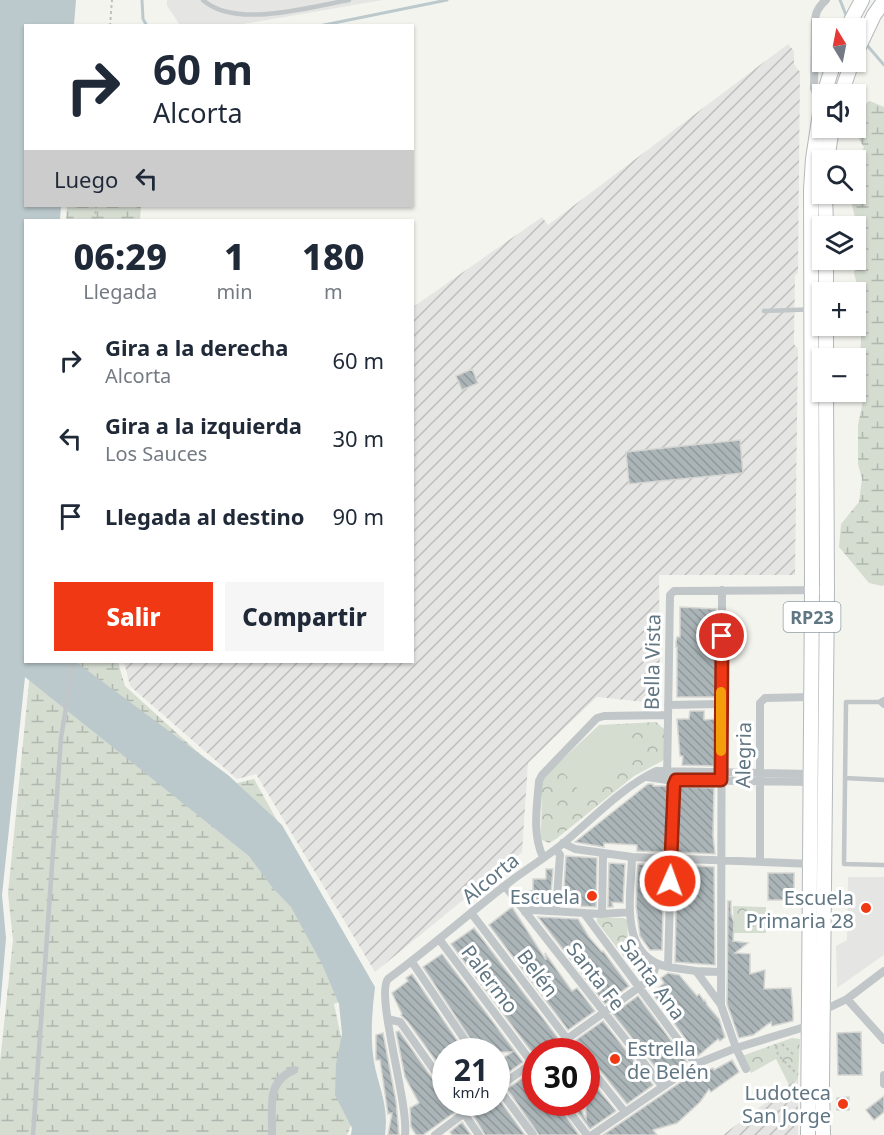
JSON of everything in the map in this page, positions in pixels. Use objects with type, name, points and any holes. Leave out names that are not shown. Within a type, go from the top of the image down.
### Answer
[{"type":"main road","points":[[866,32],[884,1]]},
{"type":"main road","name":"RP23","points":[[816,282],[811,189],[817,138]]},
{"type":"main road","name":"RP23","points":[[817,336],[810,778],[817,864],[823,1135]]},
{"type":"main road","name":"RP23","points":[[808,1135],[808,1026],[817,864],[827,590],[826,402]]},
{"type":"street","points":[[814,84],[815,15],[826,0]]},
{"type":"street","points":[[721,1005],[722,590]]},
{"type":"street","name":"Bella Vista","points":[[668,967],[674,785],[671,777],[668,715],[670,595],[674,591],[827,590]]},
{"type":"street","name":"Alegria","points":[[760,861],[761,700],[765,698],[811,698]]},
{"type":"street","points":[[668,705],[721,704]]},
{"type":"street","points":[[543,857],[536,831],[539,781],[542,775],[597,718],[668,715]]},
{"type":"street","name":"Alcorta","points":[[388,1019],[385,983],[505,886],[560,846],[636,783],[656,771],[671,777],[810,778]]},
{"type":"street","points":[[556,911],[560,846],[603,854],[671,860],[817,864]]},
{"type":"street","points":[[602,914],[603,854]]},
{"type":"street","points":[[632,857],[630,912],[633,940],[649,961],[668,967],[720,972]]},
{"type":"street","name":"Santa Fe","points":[[505,886],[662,1086]]},
{"type":"street","points":[[525,912],[556,911],[602,914],[630,912]]},
{"type":"street","name":"Santa Ana","points":[[584,913],[696,1064]]},
{"type":"street","name":"Belén","points":[[472,914],[566,1038]]},
{"type":"street","name":"Palermo","points":[[439,939],[522,1048]]},
{"type":"street","points":[[412,962],[464,1038]]},
{"type":"street","points":[[568,1038],[652,978],[656,965]]},
{"type":"street","points":[[696,971],[721,1005],[746,1069]]},
{"type":"street","points":[[592,1135],[696,1064],[736,1048],[808,1026],[822,1010],[847,999],[884,971]]},
{"type":"street","points":[[847,999],[884,1040]]},
{"type":"street","points":[[405,1135],[405,1106],[388,1019],[400,1022],[432,1067]]},
{"type":"street","points":[[272,1135],[272,1095],[276,1083],[284,1074],[294,1070]]},
{"type":"street","points":[[600,1081],[625,1112]]},
{"type":"street","points":[[510,1105],[532,1135]]},
{"type":"street","points":[[435,1135],[461,1116]]},
{"type":"street","points":[[465,1116],[479,1135]]},
{"type":"street","points":[[573,1116],[587,1135]]},
{"type":"lane","points":[[203,0],[215,9],[242,15],[271,13],[349,0]]},
{"type":"lane","points":[[764,310],[812,309]]},
{"type":"lane","points":[[33,1135],[61,738],[71,663]]},
{"type":"lane","points":[[883,702],[846,702],[844,864],[884,865]]},
{"type":"lane","points":[[845,778],[884,780]]},
{"type":"path","points":[[110,24],[112,0]]},
{"type":"path","points":[[795,1056],[783,1044],[776,1045],[778,1055],[797,1074],[808,1079]]},
{"type":"shaded area","points":[[0,0],[76,0],[74,24],[24,24],[24,207],[61,207],[60,219],[24,219],[24,663],[77,663],[228,775],[282,825],[375,987],[372,1043],[374,1062],[385,1106],[385,1135],[351,1135],[352,1128],[335,1095],[336,1064],[342,1034],[339,1004],[322,964],[291,907],[272,887],[249,856],[25,677],[2,895],[6,938],[0,1009]]},
{"type":"shaded area","points":[[167,0],[383,0],[244,24],[179,24],[167,6]]},
{"type":"shaded area","points":[[788,44],[794,51],[794,64],[800,72],[798,273],[795,275],[794,344],[798,349],[795,575],[659,575],[660,695],[654,703],[597,697],[528,763],[522,852],[375,972],[256,774],[237,779],[130,686],[124,663],[414,663],[414,306],[542,217],[548,225]]},
{"type":"shaded area","name":"Escuela Primaria 28","points":[[848,877],[884,877],[884,955],[837,988],[836,946],[847,940]]},
{"type":"shaded area","points":[[798,1078],[798,1135],[723,1135],[789,1085]]},
{"type":"green space","points":[[870,101],[884,107],[884,585],[882,586],[869,583],[839,547],[841,524],[859,502],[862,479],[858,464],[858,425],[863,402],[866,402],[866,348],[861,348],[861,336],[866,336],[866,282],[856,282],[854,273],[854,270],[866,270],[866,216],[855,216],[852,204],[866,204],[866,150],[863,150],[864,147],[859,138],[866,138],[866,104]]},
{"type":"green space","points":[[67,207],[141,207],[140,219],[66,219]]},
{"type":"green space","points":[[31,663],[118,663],[125,686],[233,784],[254,779],[371,989],[334,1004],[344,1050],[354,1117],[347,1135],[0,1135],[0,1062],[13,940],[8,894]]},
{"type":"green space","points":[[656,722],[664,729],[665,757],[662,761],[634,776],[556,839],[549,843],[542,840],[542,782],[547,774],[599,725]]},
{"type":"green space","points":[[609,726],[634,754],[585,797],[560,769]]},
{"type":"green space","points":[[733,906],[766,907],[766,933],[734,933]]},
{"type":"green space","points":[[597,918],[627,920],[628,940],[650,969],[649,972],[642,977],[638,975],[597,922]]},
{"type":"green space","points":[[792,1038],[800,1039],[798,1078],[789,1085],[776,1059],[751,1073],[742,1056]]},
{"type":"building","points":[[472,369],[478,383],[462,390],[456,376]]},
{"type":"building","points":[[740,440],[743,473],[629,484],[626,452]]},
{"type":"building","points":[[680,607],[716,609],[715,697],[677,697],[676,642],[677,637],[680,637]]},
{"type":"building","points":[[690,711],[704,711],[704,720],[715,719],[714,766],[682,765],[683,756],[680,756],[677,719],[689,719]]},
{"type":"building","points":[[648,784],[667,786],[665,852],[637,851],[637,845],[604,843],[604,847],[575,842]]},
{"type":"building","points":[[680,787],[714,788],[715,854],[678,852]]},
{"type":"building","points":[[566,856],[597,858],[596,907],[563,905]]},
{"type":"building","points":[[609,863],[625,864],[623,903],[612,902],[613,907],[608,907]]},
{"type":"building","points":[[638,864],[664,865],[662,950],[650,950],[640,936],[636,906]]},
{"type":"building","points":[[677,865],[714,867],[715,965],[675,962]]},
{"type":"building","points":[[546,869],[553,869],[550,905],[528,904],[517,890],[533,891],[533,879],[546,879]]},
{"type":"building","points":[[768,873],[794,873],[794,900],[768,900]]},
{"type":"building","points":[[728,901],[731,901],[734,923],[733,941],[748,943],[735,953],[750,954],[750,974],[765,970],[764,989],[791,988],[793,1011],[793,1021],[772,1026],[771,1022],[753,1035],[739,1038],[727,1004]]},
{"type":"building","points":[[512,907],[546,960],[545,953],[572,991],[577,988],[595,1011],[568,1030],[489,925]]},
{"type":"building","points":[[538,917],[578,919],[589,937],[603,951],[629,986],[605,1004]]},
{"type":"building","points":[[474,928],[558,1038],[522,1039],[451,944]]},
{"type":"building","points":[[442,954],[505,1038],[470,1038],[423,967]]},
{"type":"building","points":[[668,973],[679,975],[697,996],[699,994],[705,1000],[719,1019],[725,1037],[720,1041],[718,1039],[698,1056],[652,993],[664,983],[661,978]]},
{"type":"building","points":[[412,974],[455,1038],[432,1038],[432,1055],[401,1015],[392,993],[408,981],[406,978]]},
{"type":"building","points":[[638,996],[687,1062],[664,1078],[613,1014]]},
{"type":"building","name":"Estrella de Belén","points":[[603,1021],[653,1085],[627,1104],[600,1070],[600,1038],[579,1038]]},
{"type":"building","points":[[399,1031],[432,1078],[432,1116],[449,1116],[423,1135],[416,1135],[411,1127],[410,1108],[419,1103],[405,1077],[396,1032]]},
{"type":"building","points":[[861,1032],[862,1075],[838,1075],[837,1033]]},
{"type":"building","points":[[383,1033],[396,1101],[399,1135],[388,1135],[392,1113],[388,1114],[380,1060],[376,1060],[376,1035]]},
{"type":"building","points":[[510,1045],[522,1063],[510,1071],[510,1053],[512,1052],[510,1052]]},
{"type":"building","points":[[732,1060],[739,1072],[711,1092],[709,1089],[700,1102],[677,1123],[653,1130],[657,1135],[603,1135],[684,1080],[713,1068],[714,1070]]},
{"type":"building","points":[[522,1078],[522,1111],[510,1093],[510,1087]]},
{"type":"building","points":[[600,1091],[616,1111],[590,1129],[580,1116],[584,1116],[586,1119],[586,1116],[600,1116]]},
{"type":"building","points":[[884,1096],[884,1112],[874,1120],[866,1110]]},
{"type":"building","name":"Ludoteca San Jorge","points":[[849,1097],[849,1110],[837,1110],[837,1098]]},
{"type":"building","points":[[510,1114],[525,1135],[485,1135],[474,1116]]},
{"type":"building","points":[[526,1116],[566,1116],[579,1135],[539,1135]]},
{"type":"building","points":[[462,1122],[471,1135],[452,1135],[450,1132]]},
{"type":"waterway","points":[[142,0],[143,19],[146,24]]},
{"type":"waterway","points":[[329,24],[447,0]]},
{"type":"waterway","points":[[840,0],[847,18]]},
{"type":"waterway","points":[[866,44],[884,65]]},
{"type":"slow traffic","points":[[721,692],[721,751]]},
{"type":"place","name":"Escuela","points":[[592,896]]},
{"type":"place","name":"Escuela Primaria 28","points":[[866,908]]},
{"type":"place","name":"Estrella de Belén","points":[[615,1059]]},
{"type":"place","name":"Ludoteca San Jorge","points":[[843,1104]]},
{"type":"route","points":[[670,881],[676,780],[721,780],[722,636]]}]
